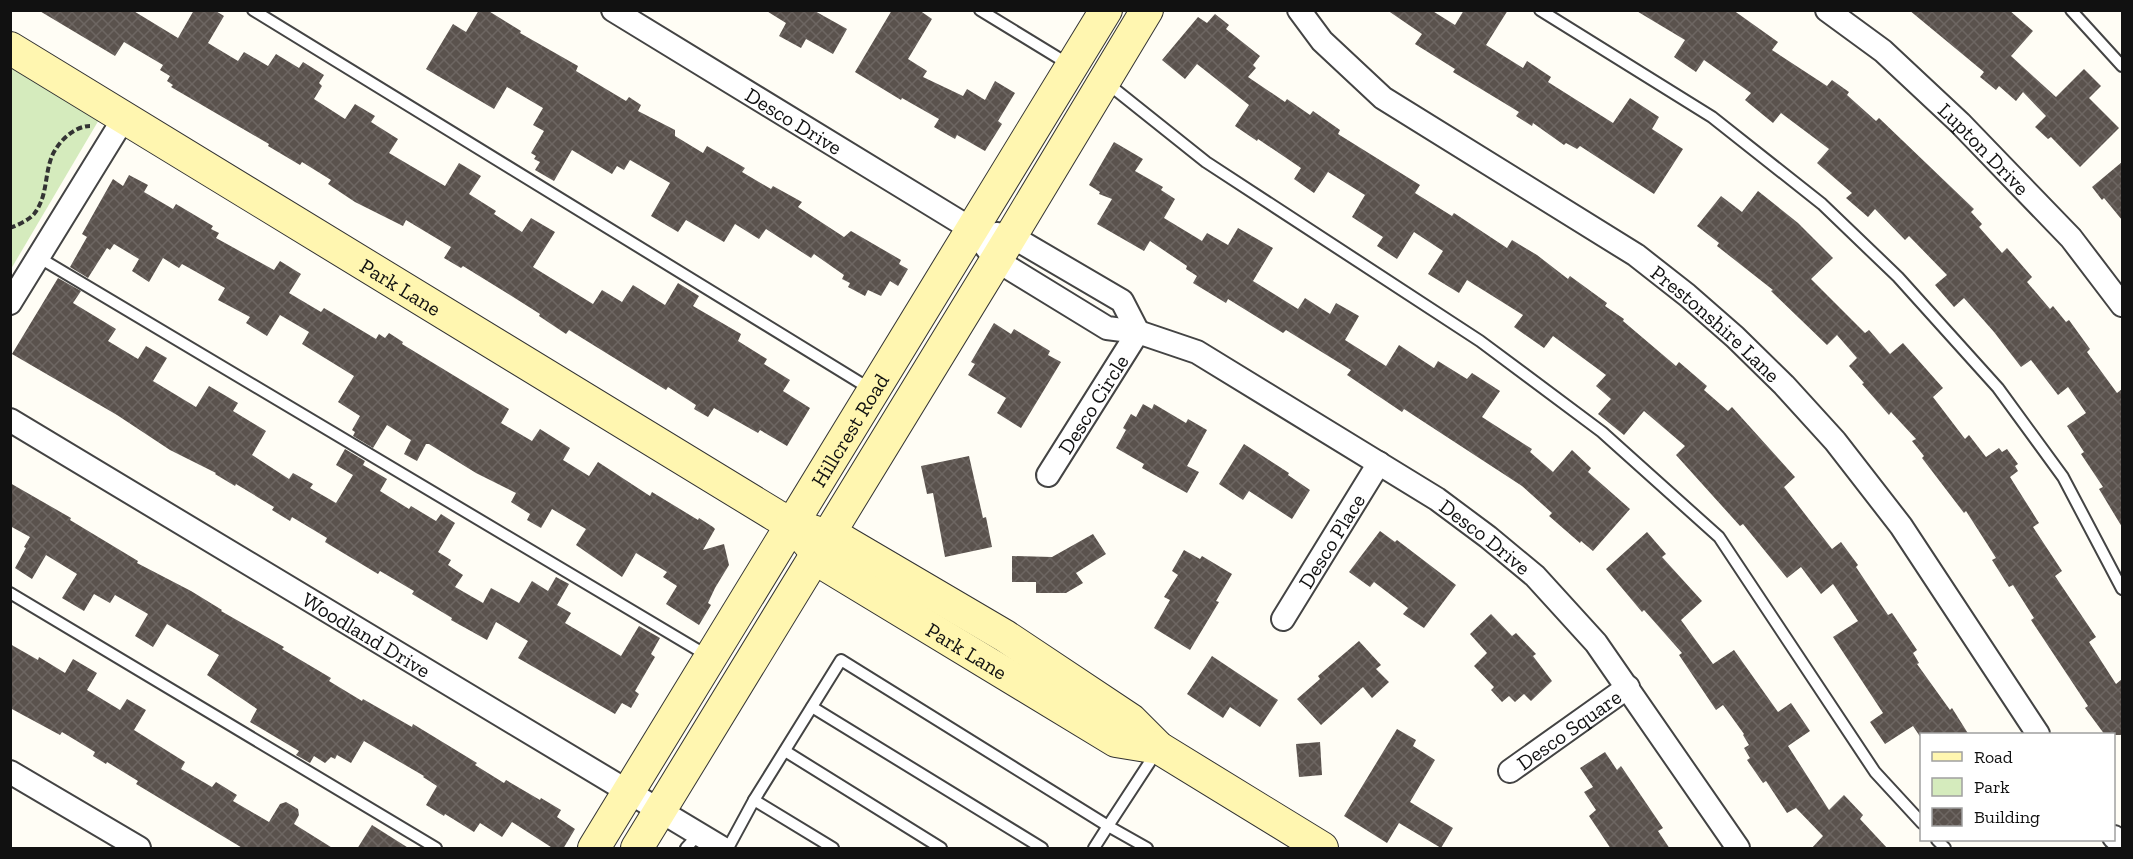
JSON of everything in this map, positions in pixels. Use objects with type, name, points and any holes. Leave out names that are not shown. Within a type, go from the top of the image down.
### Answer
[{"type":"main road","name":"Hillcrest Road","points":[[594,849],[1106,10]]},
{"type":"main road","name":"Hillcrest Road","points":[[637,849],[1147,10]]},
{"type":"main road","name":"Park Lane","points":[[10,48],[122,122],[791,524],[822,545],[854,547],[1005,636],[1131,720],[1159,748],[1323,849]]},
{"type":"street","name":"Desco Drive","points":[[614,10],[1004,248],[1122,301],[1138,332]]},
{"type":"street","name":"Prestonshire Lane","points":[[1299,10],[1322,41],[1383,98],[1636,255],[1687,295],[1744,345],[1835,441],[1901,526],[2037,733]]},
{"type":"street","name":"Lupton Drive","points":[[1827,10],[1883,51],[1960,123],[2038,201],[2071,238],[2122,305]]},
{"type":"street","points":[[10,303],[122,122]]},
{"type":"street","name":"Desco Drive","points":[[1004,248],[1107,328],[1138,332],[1197,352],[1437,499],[1488,537],[1535,576],[1596,643],[1738,849]]},
{"type":"street","name":"Desco Circle","points":[[1048,475],[1138,332]]},
{"type":"street","name":"Woodland Drive","points":[[10,420],[659,810],[692,841],[722,849]]},
{"type":"street","name":"Desco Place","points":[[1283,619],[1378,463]]},
{"type":"street","name":"Desco Square","points":[[1510,771],[1628,687]]},
{"type":"street","points":[[10,772],[139,849]]},
{"type":"lane","points":[[253,10],[873,390]]},
{"type":"lane","points":[[980,10],[1072,66]]},
{"type":"lane","points":[[1540,10],[1712,117],[1822,204],[1898,277],[1998,388],[2063,477],[2122,589]]},
{"type":"lane","points":[[2071,10],[2122,66]]},
{"type":"lane","points":[[1104,81],[1206,162],[1480,341],[1602,432],[1719,537],[1875,772],[1920,821]]},
{"type":"lane","points":[[38,257],[710,657]]},
{"type":"lane","points":[[10,593],[436,849]]},
{"type":"lane","points":[[728,849],[754,800],[841,660],[1148,849]]},
{"type":"lane","points":[[812,707],[1042,849]]},
{"type":"lane","points":[[1094,849],[1159,748]]},
{"type":"lane","points":[[784,751],[941,849]]},
{"type":"lane","points":[[754,800],[833,849]]},
{"type":"path","points":[[10,228],[34,215],[45,193],[52,155],[62,141],[82,126],[122,122]]},
{"type":"green space","points":[[11,65],[100,118],[11,269]]},
{"type":"building","points":[[38,10],[132,10],[178,38],[194,10],[214,10],[224,16],[208,43],[238,61],[244,52],[268,66],[276,54],[299,68],[303,62],[324,75],[319,83],[322,86],[314,99],[345,119],[355,104],[375,116],[371,122],[398,139],[389,153],[445,186],[459,163],[481,176],[469,194],[496,211],[494,214],[522,232],[531,218],[555,232],[533,267],[593,304],[602,290],[622,302],[633,285],[665,305],[678,283],[699,296],[693,306],[741,334],[738,341],[767,359],[764,364],[790,380],[783,391],[810,408],[787,446],[760,430],[758,433],[714,408],[708,417],[694,409],[696,405],[668,387],[666,390],[569,330],[566,334],[510,295],[463,266],[461,268],[444,258],[451,247],[406,220],[403,226],[355,202],[328,184],[331,180],[302,162],[300,165],[268,146],[269,144],[171,87],[173,85],[167,81],[170,76],[160,70],[163,65],[124,42],[115,56]]},
{"type":"building","points":[[479,10],[487,10],[521,31],[520,33],[578,66],[576,71],[626,101],[629,97],[641,105],[638,111],[675,130],[675,136],[703,153],[707,146],[745,168],[742,172],[771,189],[773,186],[802,202],[798,207],[844,237],[851,231],[901,260],[899,264],[908,269],[898,286],[890,281],[881,296],[868,290],[865,296],[848,287],[850,283],[842,279],[844,275],[814,254],[811,258],[766,229],[759,239],[735,224],[724,242],[686,220],[678,232],[651,216],[670,183],[630,160],[624,170],[617,166],[612,174],[572,150],[554,181],[535,170],[540,162],[534,159],[536,156],[531,153],[544,131],[533,125],[543,108],[507,87],[494,109],[426,69],[453,24],[466,32]]},
{"type":"building","points":[[765,10],[813,10],[847,29],[833,54],[806,39],[801,48],[779,36],[786,23]]},
{"type":"building","points":[[892,10],[919,10],[932,19],[908,59],[927,71],[923,77],[963,96],[967,89],[985,100],[995,81],[1015,93],[998,121],[1002,124],[985,151],[957,135],[955,139],[934,127],[939,119],[902,98],[901,100],[855,72]]},
{"type":"building","points":[[1387,10],[1431,10],[1455,25],[1464,10],[1508,10],[1486,45],[1523,68],[1527,61],[1551,77],[1548,82],[1613,123],[1630,98],[1659,117],[1652,129],[1683,149],[1654,194],[1580,146],[1577,149],[1566,143],[1564,145],[1533,123],[1532,126],[1516,116],[1519,112],[1453,72],[1455,69],[1415,44],[1422,34]]},
{"type":"building","points":[[1635,10],[1733,10],[1778,42],[1772,50],[1827,86],[1832,80],[1849,92],[1847,95],[1876,121],[1879,118],[1974,209],[1971,212],[1982,224],[1979,227],[2002,253],[2007,248],[2032,277],[2027,282],[2050,309],[2053,306],[2066,322],[2069,320],[2090,349],[2087,352],[2117,393],[2122,389],[2122,527],[2099,489],[2103,487],[2081,454],[2084,452],[2067,426],[2086,413],[2068,387],[2058,395],[2031,360],[2021,367],[1964,298],[1954,307],[1935,285],[1947,275],[1909,236],[1905,240],[1875,209],[1868,217],[1846,198],[1852,193],[1817,163],[1829,149],[1781,113],[1773,123],[1745,100],[1751,93],[1704,60],[1696,72],[1674,57],[1685,40]]},
{"type":"building","points":[[1909,10],[2009,10],[2033,31],[2011,56],[2056,97],[2084,69],[2101,86],[2089,98],[2119,128],[2080,167],[2051,137],[2048,139],[2035,127],[2046,116],[2023,92],[2016,101],[1999,86],[1996,90],[1980,77],[1984,72]]},
{"type":"building","points":[[1215,14],[1229,25],[1226,29],[1260,56],[1253,65],[1256,68],[1248,77],[1285,102],[1287,99],[1310,115],[1313,111],[1340,130],[1338,134],[1420,185],[1415,193],[1452,216],[1454,213],[1507,248],[1512,240],[1537,255],[1568,279],[1570,276],[1607,303],[1605,306],[1624,319],[1623,321],[1676,366],[1679,362],[1707,386],[1704,390],[1728,411],[1732,407],[1795,477],[1784,487],[1832,549],[1841,542],[1858,565],[1856,567],[1888,615],[1892,613],[1917,650],[1913,653],[1919,663],[1917,664],[1950,710],[1952,708],[1968,733],[1920,733],[1920,736],[1913,726],[1885,744],[1870,722],[1883,713],[1833,637],[1858,621],[1833,584],[1821,594],[1801,567],[1787,578],[1743,524],[1740,526],[1676,455],[1685,446],[1644,411],[1624,435],[1598,414],[1611,399],[1596,386],[1606,375],[1553,336],[1544,348],[1514,327],[1523,315],[1467,280],[1459,293],[1428,274],[1443,251],[1414,232],[1397,259],[1377,246],[1383,237],[1352,217],[1365,195],[1328,172],[1314,193],[1294,179],[1301,168],[1235,126],[1249,105],[1197,64],[1185,79],[1162,60],[1198,17],[1207,23]]},
{"type":"building","points":[[1114,142],[1143,159],[1135,171],[1163,187],[1161,190],[1175,199],[1164,218],[1202,241],[1207,233],[1228,245],[1238,228],[1273,248],[1253,281],[1298,309],[1305,298],[1330,314],[1336,303],[1359,316],[1345,340],[1386,366],[1399,345],[1434,368],[1438,361],[1467,379],[1472,373],[1500,391],[1482,417],[1532,449],[1530,452],[1553,472],[1572,450],[1591,468],[1588,472],[1630,509],[1593,551],[1581,541],[1580,543],[1549,516],[1552,513],[1522,486],[1404,409],[1402,412],[1347,375],[1351,370],[1286,330],[1283,333],[1228,299],[1226,303],[1193,283],[1197,276],[1186,269],[1187,266],[1150,241],[1144,251],[1097,224],[1112,199],[1099,194],[1100,192],[1089,185]]},
{"type":"building","points":[[2122,162],[2122,220],[2092,187]]},
{"type":"building","points":[[129,175],[148,185],[144,192],[173,209],[176,204],[213,226],[211,229],[219,233],[216,238],[274,270],[280,261],[301,274],[289,293],[321,312],[324,308],[376,339],[379,334],[385,338],[389,333],[403,342],[402,344],[509,409],[501,423],[532,441],[540,429],[570,448],[563,460],[589,476],[598,462],[650,496],[652,492],[713,527],[715,529],[703,550],[724,544],[729,565],[715,588],[708,603],[711,605],[699,625],[666,604],[677,586],[663,577],[667,572],[636,553],[622,577],[576,545],[586,529],[552,509],[541,528],[527,520],[530,514],[511,502],[516,493],[476,473],[429,444],[426,444],[417,461],[404,454],[411,440],[387,425],[373,448],[353,436],[355,432],[352,430],[360,416],[338,402],[354,376],[302,344],[309,332],[280,315],[267,336],[246,323],[250,317],[218,300],[225,288],[182,264],[179,268],[163,258],[149,282],[132,271],[139,259],[114,244],[110,250],[107,248],[88,278],[70,267],[87,237],[82,234],[113,179],[123,186]]},
{"type":"building","points":[[1758,191],[1798,223],[1833,258],[1811,279],[1865,333],[1869,330],[1890,354],[1903,343],[1943,388],[1933,397],[1965,439],[1969,435],[1986,457],[1999,448],[2002,452],[2007,449],[2018,464],[2015,466],[2018,471],[2010,477],[2039,523],[2033,527],[2062,571],[2055,576],[2096,637],[2089,642],[2116,684],[2122,679],[2122,735],[2104,733],[2085,708],[2088,706],[2031,620],[2034,618],[2013,585],[2009,587],[1992,560],[1996,558],[1966,511],[1964,513],[1922,458],[1924,456],[1912,441],[1916,439],[1891,412],[1889,415],[1849,366],[1857,358],[1837,335],[1827,345],[1771,291],[1773,290],[1717,246],[1719,243],[1697,226],[1721,196],[1742,212]]},
{"type":"building","points":[[58,278],[81,291],[73,303],[116,329],[108,341],[138,359],[146,346],[167,358],[153,381],[196,407],[209,386],[238,403],[233,411],[266,431],[252,455],[289,479],[293,473],[313,484],[310,488],[336,503],[353,475],[336,465],[345,449],[365,461],[363,465],[387,479],[380,491],[409,509],[411,506],[436,521],[441,514],[455,523],[438,552],[451,560],[448,565],[463,575],[455,587],[483,603],[491,588],[519,603],[532,581],[548,591],[556,577],[569,584],[557,605],[571,613],[565,623],[621,656],[639,626],[660,638],[651,654],[655,657],[635,691],[639,694],[631,708],[622,703],[615,714],[518,658],[528,641],[496,622],[487,640],[451,620],[452,618],[412,594],[414,591],[380,571],[378,574],[325,542],[327,538],[292,517],[290,521],[272,510],[274,507],[236,484],[235,486],[216,473],[170,450],[117,415],[12,354]]},
{"type":"building","points":[[994,323],[1011,334],[1014,329],[1050,351],[1048,355],[1061,362],[1021,428],[997,413],[1006,398],[968,375],[975,364],[971,362]]},
{"type":"building","points":[[1143,404],[1152,409],[1154,404],[1186,423],[1188,419],[1207,430],[1187,466],[1199,472],[1187,493],[1142,468],[1144,464],[1116,448],[1126,430],[1123,428],[1131,414],[1136,417]]},
{"type":"building","points":[[1244,444],[1289,473],[1288,475],[1310,490],[1292,519],[1249,491],[1243,500],[1219,484]]},
{"type":"building","points":[[969,456],[992,547],[945,557],[933,493],[927,494],[921,466]]},
{"type":"building","points":[[10,483],[71,518],[70,520],[138,561],[137,563],[191,591],[284,647],[282,649],[331,678],[329,681],[362,701],[363,699],[412,727],[413,724],[477,763],[475,765],[504,783],[506,780],[561,810],[557,817],[575,829],[563,849],[554,849],[512,822],[502,837],[480,823],[474,832],[445,814],[444,816],[426,805],[437,786],[364,741],[351,763],[337,755],[335,759],[331,757],[325,763],[314,756],[310,763],[296,755],[299,751],[250,722],[257,709],[207,675],[219,655],[167,624],[153,647],[135,636],[148,614],[115,595],[110,603],[94,594],[84,611],[62,598],[77,574],[46,555],[32,579],[15,568],[30,537],[10,526]]},
{"type":"building","points":[[1380,531],[1395,542],[1397,540],[1456,585],[1424,628],[1403,614],[1408,608],[1374,582],[1370,587],[1349,572]]},
{"type":"building","points":[[1647,532],[1666,554],[1662,557],[1702,601],[1681,620],[1713,664],[1734,650],[1778,712],[1791,703],[1810,731],[1788,746],[1829,810],[1844,795],[1863,815],[1860,819],[1888,849],[1811,849],[1823,836],[1796,808],[1787,813],[1766,781],[1763,783],[1747,760],[1750,758],[1744,748],[1749,745],[1744,734],[1723,705],[1716,710],[1679,655],[1682,653],[1644,610],[1642,612],[1606,569]]},
{"type":"building","points":[[1093,534],[1106,554],[1076,573],[1083,583],[1066,593],[1036,593],[1036,582],[1012,582],[1012,556],[1052,557]]},
{"type":"building","points":[[1184,550],[1200,559],[1202,556],[1232,574],[1216,601],[1219,602],[1190,650],[1154,628],[1170,600],[1164,597],[1178,575],[1172,571]]},
{"type":"building","points":[[1491,614],[1512,636],[1516,633],[1536,654],[1533,656],[1552,681],[1531,701],[1524,694],[1515,702],[1509,696],[1502,702],[1491,690],[1494,687],[1474,666],[1487,653],[1470,634]]},
{"type":"building","points":[[1359,641],[1381,665],[1376,669],[1389,682],[1372,698],[1363,687],[1321,725],[1297,699],[1320,679],[1318,676]]},
{"type":"building","points":[[10,644],[38,660],[39,657],[65,673],[73,659],[97,673],[87,690],[120,710],[127,699],[146,710],[134,730],[185,762],[181,769],[212,787],[216,782],[237,795],[233,801],[269,822],[280,804],[286,802],[298,809],[299,815],[294,824],[334,849],[244,849],[136,784],[138,781],[93,756],[95,752],[62,732],[60,735],[10,708]]},
{"type":"building","points":[[1212,656],[1278,700],[1260,727],[1230,707],[1223,718],[1187,694]]},
{"type":"building","points":[[1397,729],[1416,740],[1413,746],[1435,760],[1410,802],[1453,828],[1441,848],[1399,823],[1387,843],[1344,816]]},
{"type":"building","points":[[1320,742],[1322,775],[1299,777],[1296,744]]},
{"type":"building","points":[[1605,752],[1617,770],[1621,766],[1663,828],[1658,831],[1670,849],[1611,849],[1589,816],[1596,810],[1584,792],[1593,787],[1580,768]]},
{"type":"building","points":[[372,825],[410,849],[357,849]]}]
